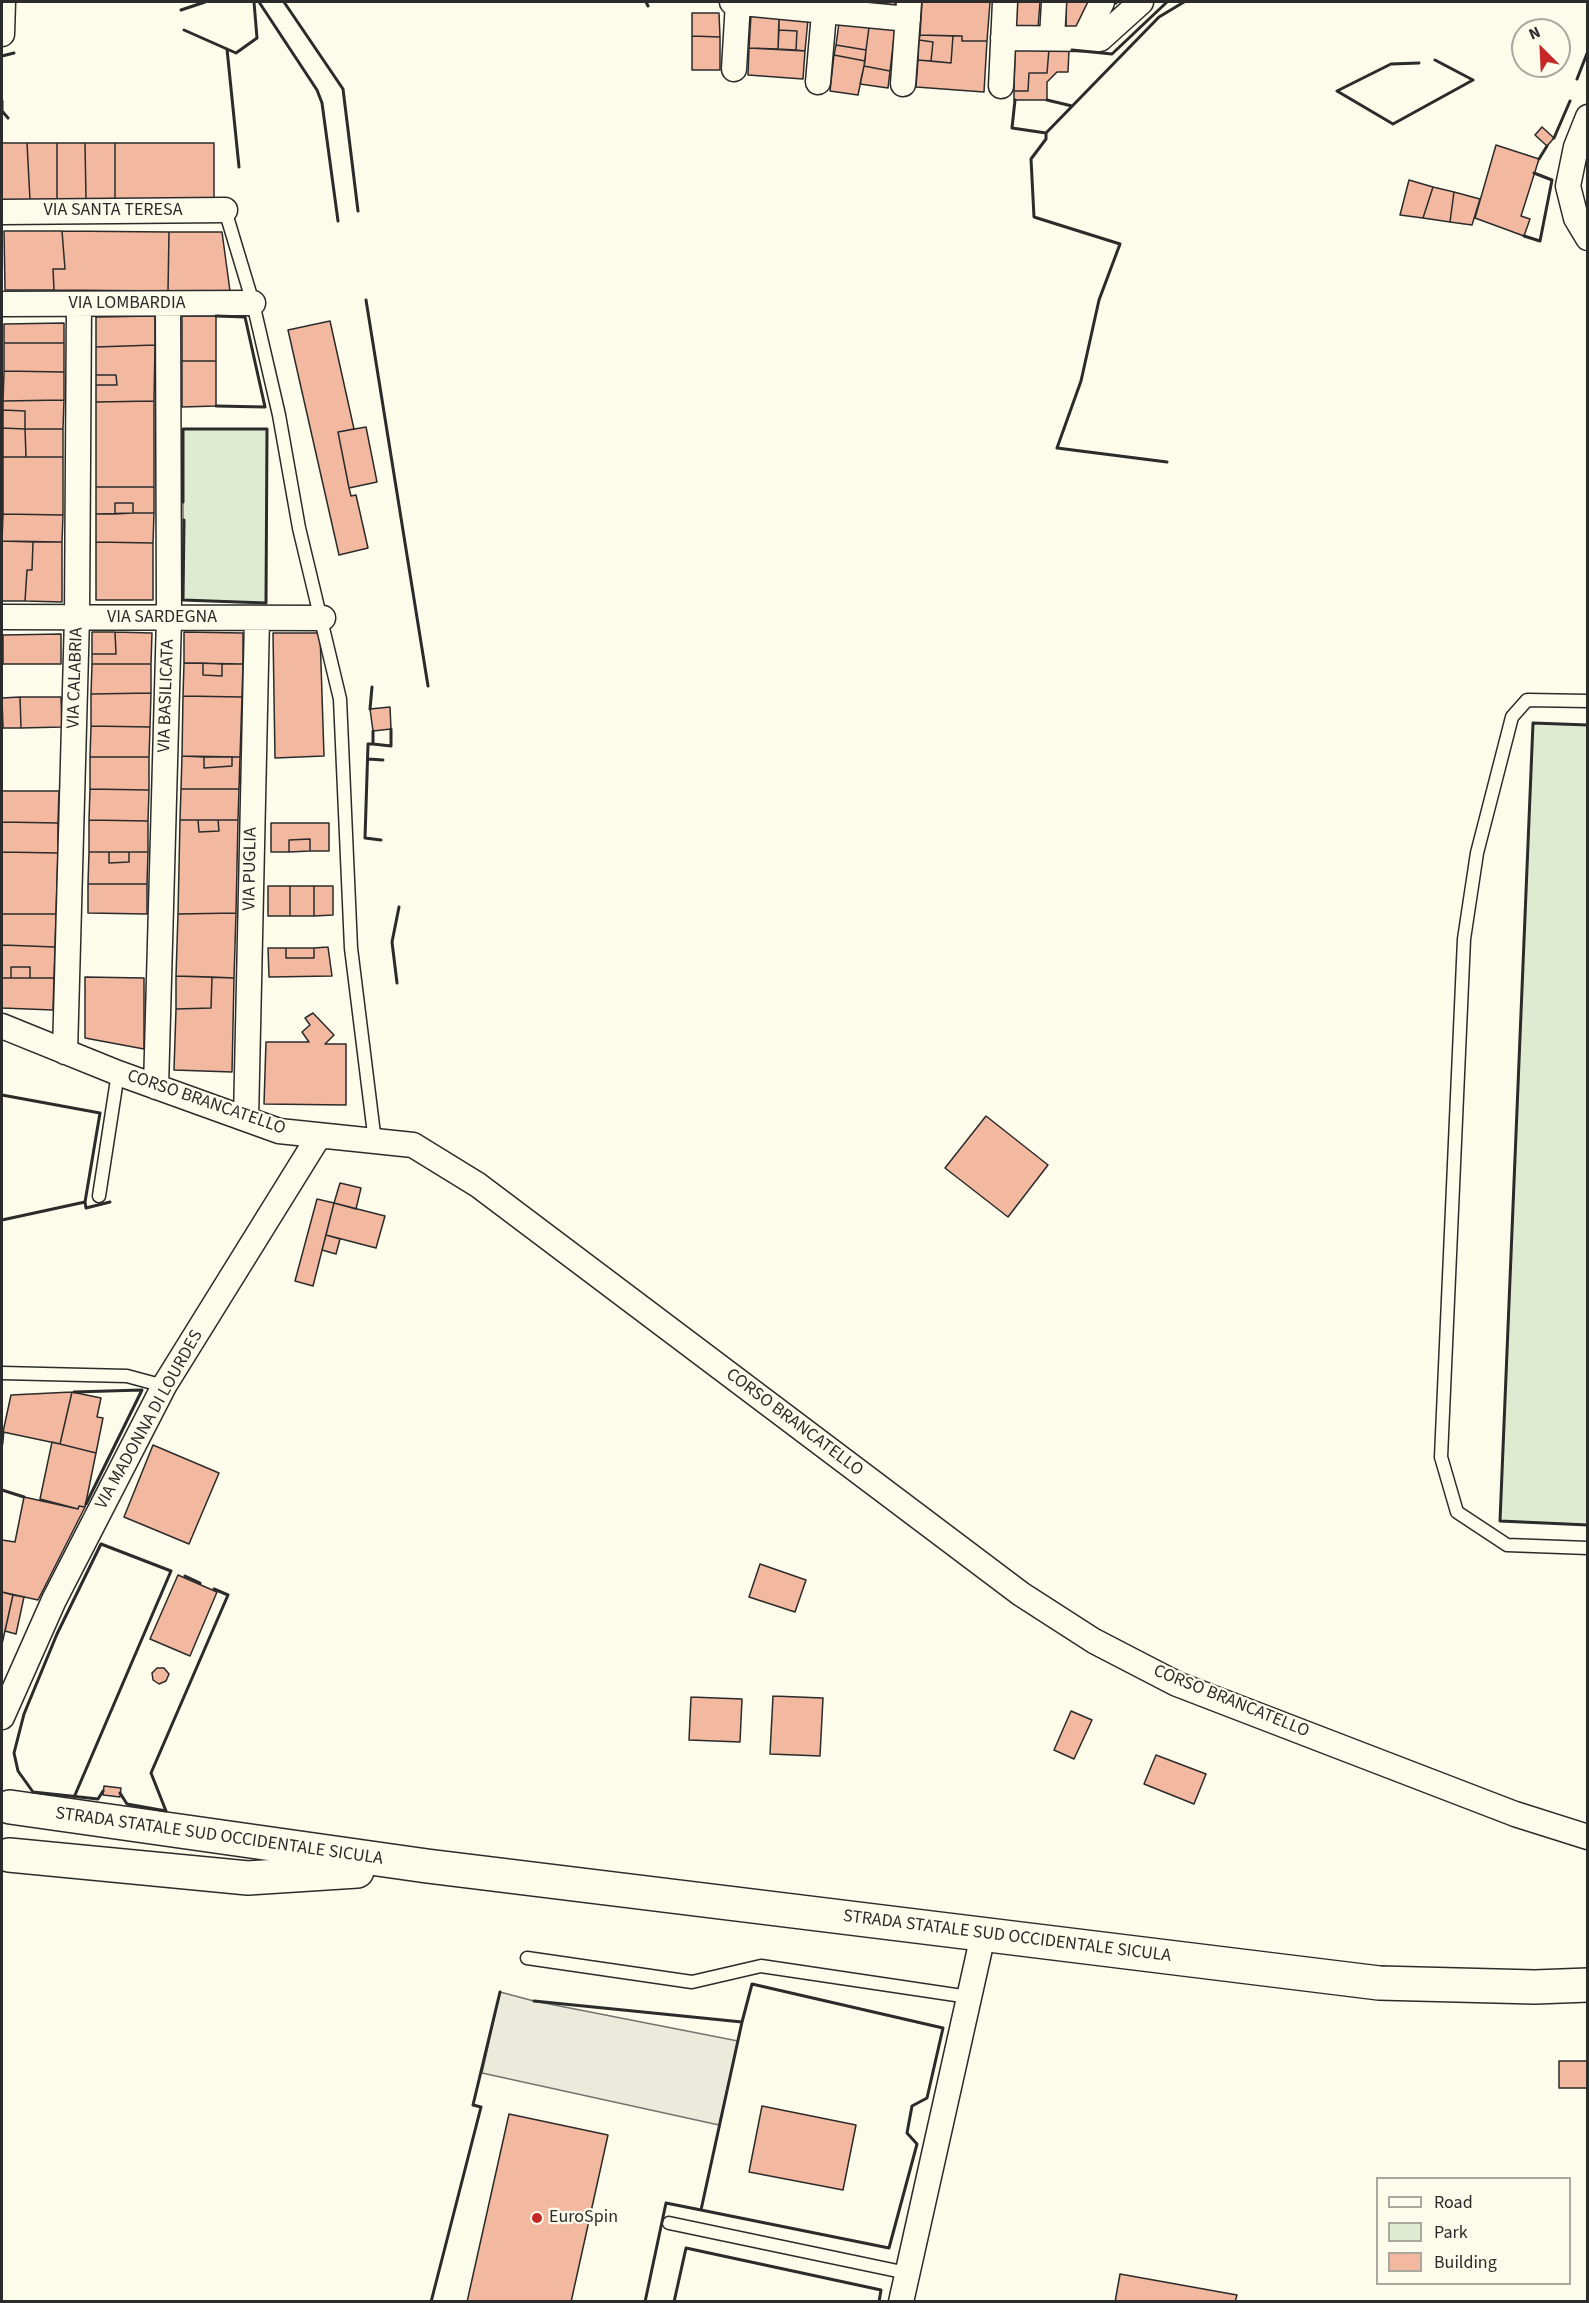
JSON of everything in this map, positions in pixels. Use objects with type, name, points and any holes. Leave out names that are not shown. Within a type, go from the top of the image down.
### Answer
[{"type":"main road","name":"STRADA STATALE SUD OCCIDENTALE SICULA","points":[[6,1802],[15,1816],[16,1836],[4,1862],[248,1878],[427,1866]]},
{"type":"main road","name":"STRADA STATALE SUD OCCIDENTALE SICULA","points":[[6,1802],[427,1866],[1379,1983],[1535,1987],[1587,1985]]},
{"type":"street","points":[[2,34],[3,2]]},
{"type":"street","points":[[732,2],[909,10],[903,84]]},
{"type":"street","points":[[734,69],[738,2]]},
{"type":"street","points":[[1002,86],[1005,2]]},
{"type":"street","points":[[1052,39],[1054,2]]},
{"type":"street","points":[[1084,39],[1101,2]]},
{"type":"street","points":[[1003,38],[1100,39],[1140,2]]},
{"type":"street","points":[[818,82],[825,6]]},
{"type":"street","points":[[1587,117],[1576,147],[1568,186],[1576,218],[1587,238]]},
{"type":"street","name":"VIA SANTA TERESA","points":[[2,212],[225,210]]},
{"type":"street","name":"VIA LOMBARDIA","points":[[2,304],[253,303]]},
{"type":"street","name":"VIA CALABRIA","points":[[65,1052],[77,617],[79,304]]},
{"type":"street","name":"VIA BASILICATA","points":[[156,1087],[169,618],[168,304]]},
{"type":"street","name":"VIA SARDEGNA","points":[[2,617],[322,618]]},
{"type":"street","name":"VIA PUGLIA","points":[[246,1119],[257,618]]},
{"type":"street","name":"CORSO BRANCATELLO","points":[[2,1026],[118,1073],[279,1131],[413,1145],[478,1185],[1021,1594],[1094,1641],[1177,1684],[1515,1814],[1587,1837]]},
{"type":"street","name":"VIA MADONNA DI LOURDES","points":[[2,1717],[54,1600],[164,1386],[319,1136]]},
{"type":"street","points":[[901,2301],[983,1935]]},
{"type":"lane","points":[[225,210],[253,303],[279,414],[299,528],[340,699],[351,948],[375,1142]]},
{"type":"lane","points":[[1587,701],[1527,700],[1512,717],[1477,853],[1464,939],[1441,1457],[1457,1512],[1507,1545],[1587,1548]]},
{"type":"lane","points":[[99,1196],[118,1073]]},
{"type":"lane","points":[[2,1373],[127,1376],[164,1386]]},
{"type":"lane","points":[[527,1958],[692,1982],[761,1966],[969,1997]]},
{"type":"lane","points":[[669,2223],[908,2273]]},
{"type":"green space","points":[[183,429],[267,429],[266,603],[183,600]]},
{"type":"green space","points":[[1533,723],[1587,725],[1587,1525],[1500,1521]]},
{"type":"shaded area","points":[[500,1992],[534,2001],[738,2041],[719,2125],[482,2073]]},
{"type":"building","points":[[869,2],[895,2],[895,5]]},
{"type":"building","points":[[922,2],[990,2],[987,41],[962,41],[962,36],[920,35]]},
{"type":"building","points":[[1017,2],[1040,2],[1038,28],[1016,27]]},
{"type":"building","points":[[1066,2],[1093,2],[1082,30],[1066,29]]},
{"type":"building","points":[[692,13],[719,13],[720,37],[692,36]]},
{"type":"building","points":[[751,15],[779,17],[778,49],[749,48]]},
{"type":"building","points":[[779,17],[808,19],[805,51],[796,50],[797,31],[779,30]]},
{"type":"building","points":[[839,23],[869,27],[866,50],[836,45]]},
{"type":"building","points":[[869,27],[895,29],[890,71],[864,66]]},
{"type":"building","points":[[779,30],[797,31],[796,50],[778,49]]},
{"type":"building","points":[[920,35],[953,36],[951,63],[931,61],[933,42],[919,40]]},
{"type":"building","points":[[692,36],[720,37],[720,70],[692,70]]},
{"type":"building","points":[[953,36],[962,36],[962,41],[987,41],[984,92],[916,87],[918,60],[951,63]]},
{"type":"building","points":[[919,40],[933,42],[931,61],[918,60]]},
{"type":"building","points":[[836,45],[866,50],[865,61],[834,55]]},
{"type":"building","points":[[749,48],[805,51],[803,79],[748,75]]},
{"type":"building","points":[[1015,49],[1049,49],[1047,73],[1029,73],[1028,91],[1014,91]]},
{"type":"building","points":[[1049,49],[1069,50],[1068,72],[1057,72],[1047,82],[1047,100],[1014,100],[1014,91],[1028,91],[1029,73],[1047,73]]},
{"type":"building","points":[[834,55],[865,61],[858,95],[830,91]]},
{"type":"building","points":[[864,66],[890,71],[888,88],[860,84]]},
{"type":"building","points":[[1542,127],[1554,138],[1547,146],[1535,135]]},
{"type":"building","points":[[2,143],[27,143],[30,200],[2,200]]},
{"type":"building","points":[[27,143],[57,143],[57,200],[30,200]]},
{"type":"building","points":[[57,143],[85,143],[86,199],[57,200]]},
{"type":"building","points":[[85,143],[115,143],[115,199],[86,199]]},
{"type":"building","points":[[115,143],[214,143],[214,199],[115,199]]},
{"type":"building","points":[[1496,145],[1539,159],[1521,216],[1530,219],[1524,236],[1475,218]]},
{"type":"building","points":[[1409,180],[1433,187],[1423,218],[1400,215]]},
{"type":"building","points":[[1433,187],[1454,192],[1450,222],[1423,218]]},
{"type":"building","points":[[1454,192],[1480,199],[1472,225],[1450,222]]},
{"type":"building","points":[[4,231],[62,231],[65,269],[53,269],[54,290],[5,290]]},
{"type":"building","points":[[62,231],[169,232],[168,291],[54,290],[53,269],[65,269]]},
{"type":"building","points":[[169,232],[222,232],[230,291],[168,291]]},
{"type":"building","points":[[155,316],[155,345],[96,347],[96,317]]},
{"type":"building","points":[[182,316],[216,316],[216,361],[182,361]]},
{"type":"building","points":[[330,321],[354,429],[338,432],[351,496],[356,495],[368,548],[339,555],[288,330]]},
{"type":"building","points":[[64,323],[64,343],[4,343],[4,324]]},
{"type":"building","points":[[4,343],[64,343],[64,372],[4,371]]},
{"type":"building","points":[[155,345],[154,401],[96,402],[96,385],[117,385],[116,375],[96,375],[96,347]]},
{"type":"building","points":[[182,361],[216,361],[216,406],[182,407]]},
{"type":"building","points":[[4,371],[64,372],[64,400],[3,401]]},
{"type":"building","points":[[96,375],[116,375],[117,385],[96,385]]},
{"type":"building","points":[[64,400],[63,429],[25,429],[25,411],[3,410],[3,401]]},
{"type":"building","points":[[154,401],[154,487],[96,487],[96,402]]},
{"type":"building","points":[[3,410],[25,411],[25,429],[3,428]]},
{"type":"building","points":[[366,427],[377,482],[349,488],[338,432]]},
{"type":"building","points":[[3,428],[25,429],[26,457],[3,457]]},
{"type":"building","points":[[25,429],[63,429],[63,457],[26,457]]},
{"type":"building","points":[[3,457],[63,457],[63,515],[3,514]]},
{"type":"building","points":[[96,487],[154,487],[154,513],[133,513],[133,503],[115,503],[115,514],[96,514]]},
{"type":"building","points":[[115,503],[133,503],[133,513],[115,514]]},
{"type":"building","points":[[154,513],[153,543],[96,542],[96,514]]},
{"type":"building","points":[[3,514],[63,515],[62,542],[2,541]]},
{"type":"building","points":[[2,541],[33,542],[32,570],[27,570],[25,601],[2,601]]},
{"type":"building","points":[[33,542],[62,542],[62,602],[25,601],[27,570],[32,570]]},
{"type":"building","points":[[96,542],[153,543],[153,600],[96,600]]},
{"type":"building","points":[[92,632],[115,632],[116,654],[92,654]]},
{"type":"building","points":[[115,632],[152,633],[151,664],[92,664],[92,654],[116,654]]},
{"type":"building","points":[[184,632],[243,633],[243,664],[184,663]]},
{"type":"building","points":[[273,633],[320,633],[324,756],[275,758]]},
{"type":"building","points":[[61,634],[61,664],[3,664],[3,635]]},
{"type":"building","points":[[184,663],[203,663],[203,675],[222,676],[222,664],[243,664],[242,697],[183,696]]},
{"type":"building","points":[[203,663],[222,664],[222,676],[203,675]]},
{"type":"building","points":[[92,664],[151,664],[151,693],[91,694]]},
{"type":"building","points":[[151,693],[150,727],[91,726],[91,694]]},
{"type":"building","points":[[183,696],[242,697],[240,757],[182,756]]},
{"type":"building","points":[[20,697],[21,728],[3,728],[2,698]]},
{"type":"building","points":[[20,697],[61,697],[62,727],[21,728]]},
{"type":"building","points":[[390,707],[391,729],[373,731],[370,709]]},
{"type":"building","points":[[91,726],[150,727],[149,757],[90,757]]},
{"type":"building","points":[[182,756],[204,757],[204,768],[232,766],[232,757],[240,757],[239,789],[181,789]]},
{"type":"building","points":[[90,757],[149,757],[149,790],[90,789]]},
{"type":"building","points":[[204,757],[232,757],[232,766],[204,768]]},
{"type":"building","points":[[90,789],[149,790],[148,821],[89,820]]},
{"type":"building","points":[[181,789],[239,789],[238,820],[180,820]]},
{"type":"building","points":[[2,791],[59,791],[58,823],[2,822]]},
{"type":"building","points":[[89,820],[148,821],[148,852],[89,852]]},
{"type":"building","points":[[180,820],[198,820],[199,832],[219,831],[218,820],[238,820],[236,913],[178,914]]},
{"type":"building","points":[[198,820],[218,820],[219,831],[199,832]]},
{"type":"building","points":[[2,822],[58,823],[58,853],[2,852]]},
{"type":"building","points":[[271,823],[329,823],[329,851],[310,851],[310,839],[289,840],[289,852],[271,852]]},
{"type":"building","points":[[310,839],[310,851],[289,852],[289,840]]},
{"type":"building","points":[[2,852],[58,853],[56,914],[2,914]]},
{"type":"building","points":[[89,852],[109,852],[109,863],[129,862],[129,852],[148,852],[147,884],[88,884]]},
{"type":"building","points":[[109,852],[129,852],[129,862],[109,863]]},
{"type":"building","points":[[88,884],[147,884],[147,914],[88,913]]},
{"type":"building","points":[[268,886],[290,886],[290,916],[268,916]]},
{"type":"building","points":[[290,886],[314,886],[314,916],[290,916]]},
{"type":"building","points":[[314,886],[333,886],[333,915],[314,916]]},
{"type":"building","points":[[236,913],[234,978],[176,976],[178,914]]},
{"type":"building","points":[[2,914],[56,914],[55,947],[2,945]]},
{"type":"building","points":[[2,945],[55,947],[54,978],[30,978],[30,967],[11,967],[11,978],[2,978]]},
{"type":"building","points":[[328,947],[332,976],[269,977],[268,948],[286,948],[286,958],[314,958],[314,948]]},
{"type":"building","points":[[286,948],[314,948],[314,958],[286,958]]},
{"type":"building","points":[[11,967],[30,967],[30,978],[11,978]]},
{"type":"building","points":[[176,976],[212,977],[211,1008],[176,1009]]},
{"type":"building","points":[[85,977],[144,978],[144,1049],[85,1038]]},
{"type":"building","points":[[212,977],[234,978],[232,1072],[174,1070],[176,1009],[211,1008]]},
{"type":"building","points":[[2,978],[54,978],[53,1010],[2,1008]]},
{"type":"building","points":[[313,1013],[334,1035],[325,1044],[346,1044],[346,1105],[264,1104],[266,1042],[309,1042],[302,1032],[310,1025],[305,1018]]},
{"type":"building","points":[[986,1116],[1048,1165],[1008,1217],[945,1168]]},
{"type":"building","points":[[340,1183],[361,1188],[356,1209],[334,1203]]},
{"type":"building","points":[[317,1199],[334,1203],[313,1286],[295,1281]]},
{"type":"building","points":[[334,1203],[385,1216],[376,1248],[326,1235]]},
{"type":"building","points":[[326,1235],[340,1239],[336,1254],[322,1250]]},
{"type":"building","points":[[72,1392],[101,1398],[97,1417],[103,1418],[96,1453],[60,1444]]},
{"type":"building","points":[[72,1392],[60,1444],[3,1432],[11,1395]]},
{"type":"building","points":[[52,1442],[96,1453],[85,1507],[79,1506],[78,1509],[40,1499]]},
{"type":"building","points":[[153,1445],[219,1473],[189,1544],[124,1517]]},
{"type":"building","points":[[24,1497],[78,1509],[79,1506],[85,1507],[38,1600],[2,1592],[2,1540],[15,1542]]},
{"type":"building","points":[[760,1564],[806,1580],[795,1612],[749,1597]]},
{"type":"building","points":[[178,1575],[217,1592],[190,1656],[150,1639]]},
{"type":"building","points":[[2,1592],[13,1595],[2,1644]]},
{"type":"building","points":[[13,1595],[24,1597],[16,1634],[5,1631]]},
{"type":"building","points":[[157,1668],[164,1668],[169,1674],[166,1681],[159,1684],[153,1680],[152,1673]]},
{"type":"building","points":[[773,1696],[823,1698],[820,1756],[770,1754]]},
{"type":"building","points":[[691,1697],[742,1699],[740,1742],[689,1740]]},
{"type":"building","points":[[1071,1711],[1092,1720],[1074,1759],[1054,1750]]},
{"type":"building","points":[[1156,1755],[1206,1774],[1194,1804],[1144,1784]]},
{"type":"building","points":[[104,1786],[121,1788],[120,1797],[103,1795]]},
{"type":"building","points":[[1559,2061],[1588,2061],[1588,2088],[1559,2088]]},
{"type":"building","points":[[762,2106],[856,2125],[843,2190],[749,2172]]},
{"type":"building","name":"EuroSpin","points":[[509,2114],[608,2135],[571,2302],[467,2302]]},
{"type":"building","points":[[1120,2274],[1237,2295],[1235,2302],[1115,2302]]},
{"type":"wall","points":[[181,10],[205,2]]},
{"type":"wall","points":[[184,30],[236,53],[257,38],[254,2]]},
{"type":"wall","points":[[259,2],[317,90],[322,103],[338,221]]},
{"type":"wall","points":[[284,2],[343,89],[358,211]]},
{"type":"wall","points":[[646,2],[648,6]]},
{"type":"wall","points":[[1072,50],[1112,54],[1167,2]]},
{"type":"wall","points":[[1015,100],[1012,128],[1046,133],[1159,17],[1184,2]]},
{"type":"wall","points":[[227,49],[239,167]]},
{"type":"wall","points":[[1577,79],[1588,51]]},
{"type":"wall","points":[[2,56],[14,53]]},
{"type":"wall","points":[[1419,63],[1391,64],[1337,91],[1393,124],[1473,80],[1435,60]]},
{"type":"wall","points":[[1047,100],[1072,106]]},
{"type":"wall","points":[[2,101],[2,111],[8,118]]},
{"type":"wall","points":[[1554,138],[1570,101]]},
{"type":"wall","points":[[1046,133],[1046,139],[1031,159],[1034,217],[1120,244],[1099,300],[1081,381],[1057,448],[1167,462]]},
{"type":"wall","points":[[1539,159],[1547,146]]},
{"type":"wall","points":[[1524,236],[1540,241],[1552,180],[1534,173]]},
{"type":"wall","points":[[366,300],[428,686]]},
{"type":"wall","points":[[216,316],[245,317],[265,407],[216,406]]},
{"type":"wall","points":[[183,502],[183,429],[267,429],[266,603],[183,600],[184,520]]},
{"type":"wall","points":[[370,709],[372,687]]},
{"type":"wall","points":[[1588,725],[1533,723],[1500,1521],[1588,1525]]},
{"type":"wall","points":[[373,744],[391,746],[391,729]]},
{"type":"wall","points":[[373,731],[373,744],[368,744],[365,838],[381,840]]},
{"type":"wall","points":[[368,759],[383,760]]},
{"type":"wall","points":[[397,983],[392,942],[399,907]]},
{"type":"wall","points":[[2,1095],[100,1113],[85,1202],[2,1220]]},
{"type":"wall","points":[[85,1202],[86,1208],[110,1202]]},
{"type":"wall","points":[[74,1392],[142,1390],[86,1504]]},
{"type":"wall","points":[[2,1444],[3,1432]]},
{"type":"wall","points":[[2,1490],[24,1497]]},
{"type":"wall","points":[[75,1795],[171,1571],[101,1544],[57,1634],[24,1714],[14,1753],[18,1771],[33,1792],[98,1799],[103,1791]]},
{"type":"wall","points":[[185,1576],[200,1583]]},
{"type":"wall","points":[[166,1811],[151,1773],[228,1595],[214,1589]]},
{"type":"wall","points":[[120,1793],[127,1804],[166,1811]]},
{"type":"wall","points":[[701,2210],[889,2248],[917,2144],[907,2133],[912,2106],[927,2098],[943,2028],[752,1984],[742,2022]]},
{"type":"wall","points":[[431,2302],[481,2107],[473,2105],[500,1992]]},
{"type":"wall","points":[[534,2001],[742,2022],[701,2210],[666,2203],[645,2302]]},
{"type":"wall","points":[[674,2302],[686,2248],[881,2290],[879,2302]]},
{"type":"place","name":"EuroSpin","points":[[537,2218]]}]
